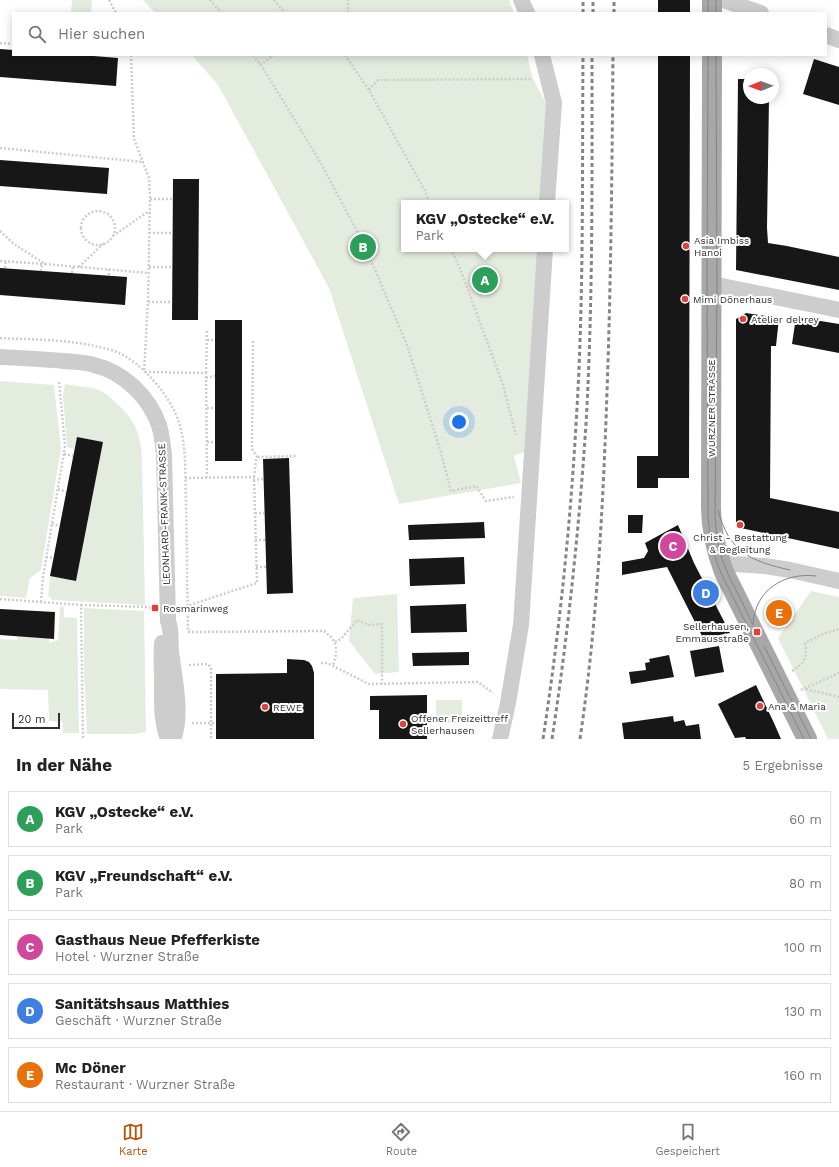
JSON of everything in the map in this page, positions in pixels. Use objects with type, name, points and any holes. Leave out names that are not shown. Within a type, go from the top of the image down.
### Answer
[{"type":"main road","points":[[712,0],[712,12]]},
{"type":"main road","name":"WURZNER STRASSE","points":[[712,56],[711,516],[714,540],[720,563],[807,739]]},
{"type":"street","points":[[522,0],[527,12]]},
{"type":"street","points":[[723,0],[758,12]]},
{"type":"street","points":[[827,35],[839,40]]},
{"type":"street","points":[[542,56],[554,103],[547,200]]},
{"type":"street","points":[[500,739],[503,700],[521,625],[545,252]]},
{"type":"street","points":[[712,284],[839,310]]},
{"type":"street","name":"LEONHARD-FRANK-STRASSE","points":[[0,357],[94,365],[114,373],[142,395],[150,406],[159,426],[163,444],[168,621],[170,628],[166,645],[162,716],[168,739]]},
{"type":"street","points":[[720,563],[757,565],[790,570],[839,581]]},
{"type":"street","name":"LEONHARD-FRANK-STRASSE","points":[[166,645],[175,680],[177,706],[176,728],[172,739]]},
{"type":"path","points":[[109,0],[115,12]]},
{"type":"path","points":[[210,0],[221,12]]},
{"type":"path","points":[[274,0],[284,12]]},
{"type":"path","points":[[348,0],[348,12]]},
{"type":"path","points":[[0,43],[12,44]]},
{"type":"path","points":[[131,56],[134,139],[149,178],[150,199],[145,372]]},
{"type":"path","points":[[254,56],[318,158],[364,244],[407,345],[440,449],[451,491],[476,486],[486,501],[529,495]]},
{"type":"path","points":[[260,64],[272,56]]},
{"type":"path","points":[[346,56],[369,90],[429,200]]},
{"type":"path","points":[[369,90],[378,80],[533,79]]},
{"type":"path","points":[[0,148],[143,162]]},
{"type":"path","points":[[150,199],[172,199]]},
{"type":"path","points":[[79,267],[103,244],[150,210]]},
{"type":"path","points":[[103,244],[92,244],[83,237],[81,227],[82,222],[89,214],[99,212],[109,216],[114,226],[112,237]]},
{"type":"path","points":[[0,231],[14,244],[44,264]]},
{"type":"path","points":[[149,233],[172,233]]},
{"type":"path","points":[[452,252],[461,271],[503,385],[516,436]]},
{"type":"path","points":[[0,261],[148,272]]},
{"type":"path","points":[[5,268],[6,261]]},
{"type":"path","points":[[41,271],[44,264]]},
{"type":"path","points":[[72,273],[73,267]]},
{"type":"path","points":[[149,267],[172,267]]},
{"type":"path","points":[[108,275],[109,269]]},
{"type":"path","points":[[148,302],[172,302]]},
{"type":"path","points":[[207,330],[207,477]]},
{"type":"path","points":[[0,338],[80,343],[115,352],[132,361],[145,372],[161,389],[173,406],[180,423],[186,478],[188,632],[324,631],[335,642],[335,660],[333,666]]},
{"type":"path","points":[[207,340],[215,340]]},
{"type":"path","points":[[253,341],[252,449],[258,458]]},
{"type":"path","points":[[131,385],[145,372],[206,373]]},
{"type":"path","points":[[206,378],[215,376]]},
{"type":"path","points":[[41,602],[46,557],[65,446],[59,381]]},
{"type":"path","points":[[206,408],[215,408]]},
{"type":"path","points":[[207,442],[215,442]]},
{"type":"path","points":[[64,454],[73,456]]},
{"type":"path","points":[[258,458],[296,456]]},
{"type":"path","points":[[187,606],[256,583],[254,478],[256,460],[258,458]]},
{"type":"path","points":[[186,478],[207,477],[264,479]]},
{"type":"path","points":[[58,489],[66,492]]},
{"type":"path","points":[[254,513],[264,513]]},
{"type":"path","points":[[52,524],[59,526]]},
{"type":"path","points":[[255,540],[265,540]]},
{"type":"path","points":[[46,557],[53,558]]},
{"type":"path","points":[[256,567],[266,567]]},
{"type":"path","points":[[0,599],[81,605],[149,607]]},
{"type":"path","points":[[81,605],[83,739]]},
{"type":"path","points":[[335,642],[341,639],[357,620],[369,625],[382,624],[382,684]]},
{"type":"path","points":[[777,678],[799,667],[804,661],[806,650],[805,643],[823,634],[839,629]]},
{"type":"path","points":[[321,663],[327,663],[369,684],[478,682],[503,700]]},
{"type":"path","points":[[188,664],[208,664],[211,668],[211,739]]},
{"type":"path","points":[[839,673],[805,689],[839,697]]},
{"type":"path","points":[[190,724],[216,723]]},
{"type":"shaded area","points":[[72,0],[92,0],[91,12],[71,12]]},
{"type":"shaded area","points":[[143,0],[509,0],[514,12],[154,12]]},
{"type":"shaded area","points":[[193,56],[527,56],[533,79],[548,107],[541,200],[401,200],[401,252],[538,252],[524,452],[514,456],[521,483],[399,504],[329,288],[218,85]]},
{"type":"shaded area","points":[[0,381],[54,385],[61,449],[41,570],[30,578],[26,598],[0,596]]},
{"type":"shaded area","points":[[65,384],[88,387],[105,393],[132,420],[138,433],[142,458],[145,605],[52,600],[48,595],[50,576],[76,581],[103,442],[77,437],[74,449],[67,447],[63,396]]},
{"type":"shaded area","points":[[811,591],[839,597],[839,739],[828,739],[778,638]]},
{"type":"shaded area","points":[[397,594],[399,672],[375,674],[349,641],[353,598]]},
{"type":"shaded area","points":[[60,606],[64,607],[64,617],[77,618],[79,733],[63,733],[63,722],[49,721],[48,690],[0,689],[0,639],[17,640],[18,636],[49,638],[49,643],[58,640]]},
{"type":"shaded area","points":[[84,608],[144,611],[146,732],[135,734],[87,734],[84,673]]},
{"type":"shaded area","points":[[436,700],[462,700],[462,723],[436,723]]},
{"type":"building","points":[[658,0],[690,0],[690,12],[658,12]]},
{"type":"building","points":[[0,49],[12,50],[12,56],[93,56],[118,58],[116,86],[0,77]]},
{"type":"building","points":[[658,56],[690,56],[689,478],[658,478],[658,488],[637,488],[637,456],[658,456]]},
{"type":"building","points":[[814,59],[839,67],[839,105],[803,94]]},
{"type":"building","points":[[738,79],[743,79],[743,104],[769,104],[768,243],[839,257],[839,290],[736,270]]},
{"type":"building","points":[[0,160],[109,168],[107,194],[0,186]]},
{"type":"building","points":[[173,179],[199,179],[198,320],[172,320]]},
{"type":"building","points":[[0,268],[127,277],[125,305],[0,295]]},
{"type":"building","points":[[746,313],[779,318],[776,346],[771,346],[770,498],[839,512],[839,549],[736,527],[736,319]]},
{"type":"building","points":[[796,317],[839,324],[839,353],[792,344]]},
{"type":"building","points":[[215,320],[242,320],[242,461],[215,461]]},
{"type":"building","points":[[77,437],[103,442],[76,581],[50,576]]},
{"type":"building","points":[[289,458],[293,593],[267,594],[263,459]]},
{"type":"building","points":[[628,515],[643,515],[642,533],[628,533]]},
{"type":"building","points":[[484,522],[485,538],[409,540],[408,525]]},
{"type":"building","points":[[678,525],[694,563],[730,633],[703,638],[667,567],[622,575],[622,562],[644,558],[648,551],[645,543]]},
{"type":"building","points":[[464,557],[465,584],[410,586],[409,559]]},
{"type":"building","points":[[780,602],[789,610],[790,615],[783,624],[778,625],[768,617],[767,612],[775,603]]},
{"type":"building","points":[[466,604],[467,632],[411,633],[410,606]]},
{"type":"building","points":[[0,609],[55,612],[54,639],[0,635]]},
{"type":"building","points":[[719,646],[724,672],[695,677],[690,651]]},
{"type":"building","points":[[469,652],[469,665],[413,666],[412,653]]},
{"type":"building","points":[[669,655],[674,677],[631,684],[629,672],[646,670],[645,663],[650,662],[649,659]]},
{"type":"building","name":"REWE","points":[[287,659],[304,660],[309,662],[312,666],[314,673],[314,739],[216,739],[216,674],[287,673]]},
{"type":"building","points":[[756,685],[781,739],[746,739],[745,737],[735,738],[718,704]]},
{"type":"building","name":"Offener Freizeittreff Sellerhausen","points":[[427,695],[427,739],[379,739],[379,710],[370,710],[370,696]]},
{"type":"building","points":[[673,716],[674,722],[684,720],[686,726],[699,724],[701,739],[624,739],[622,723]]},
{"type":"tram line","points":[[708,0],[708,12]]},
{"type":"tram line","points":[[716,0],[716,12]]},
{"type":"tram line","points":[[708,56],[707,283],[709,530],[714,553],[722,575],[804,739]]},
{"type":"tram line","points":[[716,56],[717,285],[715,516],[721,556],[728,574],[753,625]]},
{"type":"tram line","points":[[718,510],[728,536],[743,552],[763,563],[790,570]]},
{"type":"tram line","points":[[753,624],[755,612],[759,602],[765,593],[773,586],[783,580],[793,577],[816,576]]},
{"type":"tram line","points":[[764,646],[811,739]]},
{"type":"railway","points":[[583,0],[583,12]]},
{"type":"railway","points":[[593,0],[593,12]]},
{"type":"railway","points":[[614,0],[614,12]]},
{"type":"railway","points":[[543,739],[554,660],[571,503],[579,378],[583,56]]},
{"type":"railway","points":[[552,739],[572,582],[586,424],[591,286],[592,56]]},
{"type":"railway","points":[[580,739],[595,609],[603,479],[607,392],[612,182],[613,56]]},
{"type":"place","name":"Asia Imbiss Hanoi","points":[[686,246]]},
{"type":"place","name":"KGV „Freundschaft“ e.V.","points":[[363,247]]},
{"type":"place","name":"KGV „Ostecke“ e.V.","points":[[485,280]]},
{"type":"place","name":"Mimi Dönerhaus","points":[[685,299]]},
{"type":"place","name":"Atelier del rey","points":[[743,319]]},
{"type":"place","name":"Christ - Bestattung & Begleitung","points":[[740,525]]},
{"type":"place","name":"Gasthaus Neue Pfefferkiste","points":[[673,546]]},
{"type":"place","name":"Sanitätshsaus Matthies","points":[[706,593]]},
{"type":"place","name":"Rosmarinweg","points":[[155,608]]},
{"type":"place","name":"Mc Döner","points":[[779,613]]},
{"type":"place","name":"Sellerhausen, Emmausstraße","points":[[757,632]]},
{"type":"place","name":"Ana & Maria","points":[[760,706]]},
{"type":"place","name":"REWE","points":[[265,707]]},
{"type":"place","name":"Offener Freizeittreff Sellerhausen","points":[[403,724]]}]
